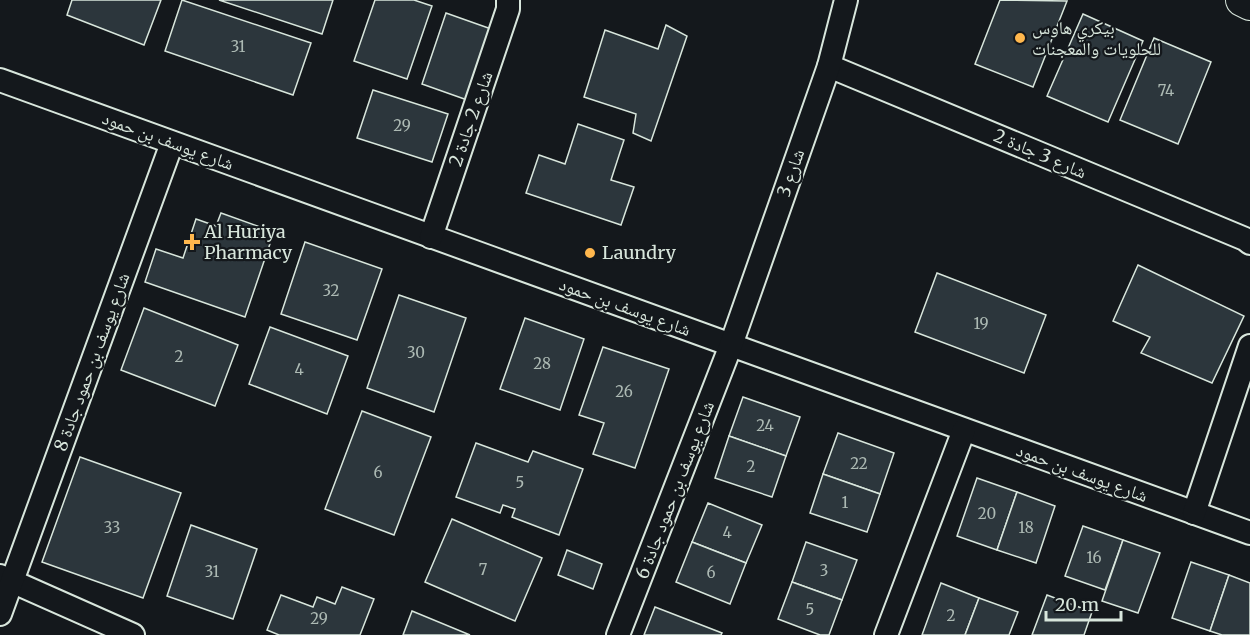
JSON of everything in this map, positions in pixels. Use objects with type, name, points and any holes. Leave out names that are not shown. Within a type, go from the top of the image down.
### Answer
[{"type":"main road","points":[[1242,0],[1250,4]]},
{"type":"street","name":"شارع 2 جادة 2","points":[[430,237],[508,9],[508,0]]},
{"type":"street","name":"شارع 3","points":[[731,345],[829,66],[846,0]]},
{"type":"street","name":"شارع 3 جادة 2","points":[[829,66],[1234,234],[1250,243]]},
{"type":"street","name":"شارع يوسف بن حمود","points":[[0,80],[1250,533]]},
{"type":"street","name":"شارع يوسف بن حمود جادة 8","points":[[0,614],[6,579],[171,143]]},
{"type":"street","name":"شارع يوسف بن حمود جادة 6","points":[[618,635],[731,345]]},
{"type":"street","points":[[1194,513],[1250,346]]},
{"type":"street","points":[[886,635],[964,430]]},
{"type":"street","points":[[6,579],[134,635]]},
{"type":"building","points":[[72,0],[161,0],[144,45],[67,15]]},
{"type":"building","points":[[182,0],[311,43],[293,95],[165,51]]},
{"type":"building","points":[[219,0],[333,0],[322,34]]},
{"type":"building","points":[[375,0],[414,0],[432,6],[407,79],[354,61]]},
{"type":"building","points":[[1000,0],[1067,1],[1033,87],[975,64]]},
{"type":"building","points":[[446,13],[494,30],[470,101],[422,84]]},
{"type":"building","points":[[1083,14],[1143,41],[1108,122],[1047,96]]},
{"type":"building","points":[[666,25],[687,36],[651,141],[633,133],[636,114],[584,97],[605,30],[658,49]]},
{"type":"building","points":[[1154,38],[1211,62],[1178,144],[1120,120]]},
{"type":"building","points":[[373,90],[448,114],[432,162],[357,138]]},
{"type":"building","points":[[578,124],[624,140],[611,180],[634,187],[621,225],[526,193],[539,155],[565,164]]},
{"type":"building","points":[[221,213],[274,232],[245,317],[145,282],[156,249],[183,258],[196,219],[216,226]]},
{"type":"building","points":[[305,242],[382,269],[357,340],[281,314]]},
{"type":"building","points":[[1138,265],[1244,316],[1212,383],[1141,353],[1150,337],[1113,321]]},
{"type":"building","points":[[937,273],[1046,315],[1024,373],[915,332]]},
{"type":"building","points":[[399,295],[466,318],[434,412],[367,388]]},
{"type":"building","points":[[144,308],[238,345],[215,406],[121,370]]},
{"type":"building","points":[[525,318],[584,339],[560,410],[500,389]]},
{"type":"building","points":[[270,327],[348,356],[327,414],[249,384]]},
{"type":"building","points":[[603,347],[669,369],[635,468],[593,454],[604,423],[579,415]]},
{"type":"building","points":[[743,397],[800,417],[786,456],[729,436]]},
{"type":"building","points":[[362,411],[431,437],[394,535],[325,509]]},
{"type":"building","points":[[838,433],[894,453],[880,494],[823,474]]},
{"type":"building","points":[[729,436],[786,456],[772,497],[715,478]]},
{"type":"building","points":[[476,443],[528,462],[533,451],[583,469],[559,535],[512,517],[515,509],[503,505],[500,513],[456,497]]},
{"type":"building","points":[[80,457],[181,493],[143,598],[42,562]]},
{"type":"building","points":[[823,474],[880,494],[867,532],[810,513]]},
{"type":"building","points":[[977,478],[1017,492],[997,550],[957,536]]},
{"type":"building","points":[[1017,492],[1055,506],[1036,563],[997,550]]},
{"type":"building","points":[[708,503],[762,525],[746,563],[692,542]]},
{"type":"building","points":[[452,519],[542,558],[515,621],[425,582]]},
{"type":"building","points":[[191,525],[257,549],[233,619],[167,596]]},
{"type":"building","points":[[1083,526],[1123,540],[1105,590],[1065,576]]},
{"type":"building","points":[[1123,540],[1160,553],[1138,613],[1102,601]]},
{"type":"building","points":[[692,542],[746,563],[730,604],[676,582]]},
{"type":"building","points":[[806,542],[857,560],[842,600],[792,582]]},
{"type":"building","points":[[567,550],[602,564],[593,589],[558,575]]},
{"type":"building","points":[[1191,562],[1229,575],[1210,631],[1172,618]]},
{"type":"building","points":[[1229,575],[1250,583],[1250,635],[1222,635],[1210,631]]},
{"type":"building","points":[[792,582],[842,600],[829,635],[820,635],[778,619]]},
{"type":"building","points":[[941,583],[979,598],[965,635],[922,635]]},
{"type":"building","points":[[342,587],[374,599],[360,635],[279,635],[267,630],[281,595],[313,607],[317,597],[335,604]]},
{"type":"building","points":[[1047,595],[1092,612],[1084,635],[1032,635]]},
{"type":"building","points":[[979,598],[1018,612],[1009,635],[965,635]]},
{"type":"building","points":[[655,607],[722,633],[721,635],[644,635]]},
{"type":"building","points":[[412,611],[470,635],[403,635]]},
{"type":"place","name":"بيكري هاوس للحلويات والمعجنات","points":[[1020,38]]},
{"type":"place","name":"Al Huriya Pharmacy","points":[[192,242]]},
{"type":"place","name":"Laundry","points":[[590,253]]}]
